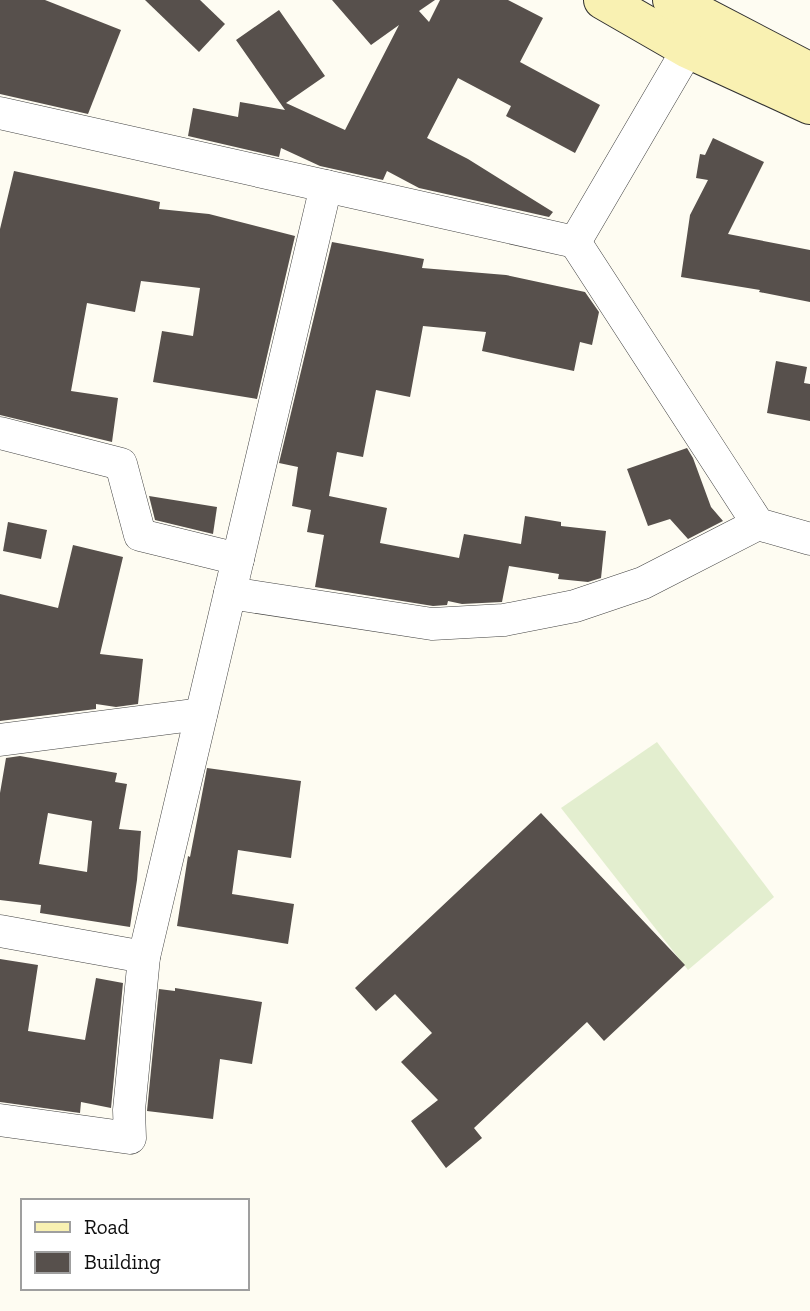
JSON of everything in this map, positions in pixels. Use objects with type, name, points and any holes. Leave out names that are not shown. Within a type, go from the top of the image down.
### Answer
[{"type":"main road","points":[[603,0],[688,49],[810,105]]},
{"type":"main road","points":[[672,0],[810,72]]},
{"type":"street","points":[[575,242],[688,49]]},
{"type":"street","points":[[0,113],[575,242],[758,524],[810,539]]},
{"type":"street","points":[[0,1120],[130,1138],[129,1111],[144,957],[326,186]]},
{"type":"street","points":[[0,433],[121,464],[140,535],[238,559]]},
{"type":"street","points":[[230,593],[432,624],[504,620],[575,606],[643,583],[758,524]]},
{"type":"street","points":[[0,740],[201,714]]},
{"type":"street","points":[[0,931],[144,957]]},
{"type":"green space","points":[[657,742],[774,897],[688,970],[561,808]]},
{"type":"building","points":[[0,0],[45,0],[121,30],[88,114],[0,94]]},
{"type":"building","points":[[145,0],[200,0],[225,24],[199,52]]},
{"type":"building","points":[[332,0],[435,0],[419,11],[429,22],[440,0],[508,0],[543,18],[520,62],[600,105],[575,153],[506,116],[511,106],[458,78],[427,138],[468,159],[553,212],[549,217],[419,188],[387,171],[383,180],[320,166],[281,148],[279,157],[188,136],[193,108],[238,117],[240,102],[285,110],[236,40],[279,10],[325,76],[286,103],[345,130],[399,25],[371,45]]},
{"type":"building","points":[[713,138],[764,162],[728,234],[810,250],[810,302],[759,292],[760,290],[681,277],[690,215],[708,180],[696,178],[700,154],[705,155]]},
{"type":"building","points":[[14,171],[160,202],[159,209],[209,214],[295,236],[257,399],[153,382],[162,331],[193,336],[200,288],[141,281],[135,312],[87,303],[71,391],[118,398],[112,442],[0,415],[0,229]]},
{"type":"building","points":[[332,242],[424,259],[422,268],[506,275],[585,292],[599,312],[592,345],[580,342],[574,371],[482,351],[486,332],[423,326],[410,397],[376,390],[363,457],[337,452],[329,496],[387,508],[380,543],[459,558],[464,534],[521,544],[525,516],[561,522],[561,526],[606,531],[601,578],[588,582],[558,579],[559,574],[509,566],[502,602],[462,604],[448,601],[447,605],[433,606],[315,587],[324,535],[307,532],[311,510],[292,506],[298,467],[279,463]]},
{"type":"building","points":[[776,361],[807,367],[804,383],[810,384],[810,421],[767,413]]},
{"type":"building","points":[[687,448],[711,507],[723,521],[688,539],[670,519],[648,526],[627,469]]},
{"type":"building","points":[[149,496],[217,507],[213,534],[155,520]]},
{"type":"building","points":[[8,522],[47,530],[41,559],[3,551]]},
{"type":"building","points":[[73,545],[123,557],[100,654],[143,659],[138,704],[116,707],[96,704],[96,709],[0,721],[0,594],[58,608]]},
{"type":"building","points":[[20,756],[117,773],[115,782],[127,784],[119,829],[141,831],[130,927],[40,913],[41,905],[0,900],[0,793],[6,758]],"holes":[[[48,813],[92,821],[87,872],[39,864]]]},
{"type":"building","points":[[207,768],[301,781],[291,858],[238,850],[232,894],[294,904],[288,944],[177,926],[188,856],[190,857]]},
{"type":"building","points":[[541,813],[685,965],[604,1041],[587,1022],[474,1128],[482,1138],[446,1168],[411,1121],[438,1100],[401,1062],[432,1033],[395,994],[376,1011],[355,988]]},
{"type":"building","points":[[0,959],[38,965],[28,1031],[85,1040],[96,978],[123,983],[111,1108],[81,1102],[80,1113],[0,1102]]},
{"type":"building","points":[[175,988],[262,1002],[252,1064],[220,1059],[213,1119],[147,1111],[159,989],[175,991]]}]
